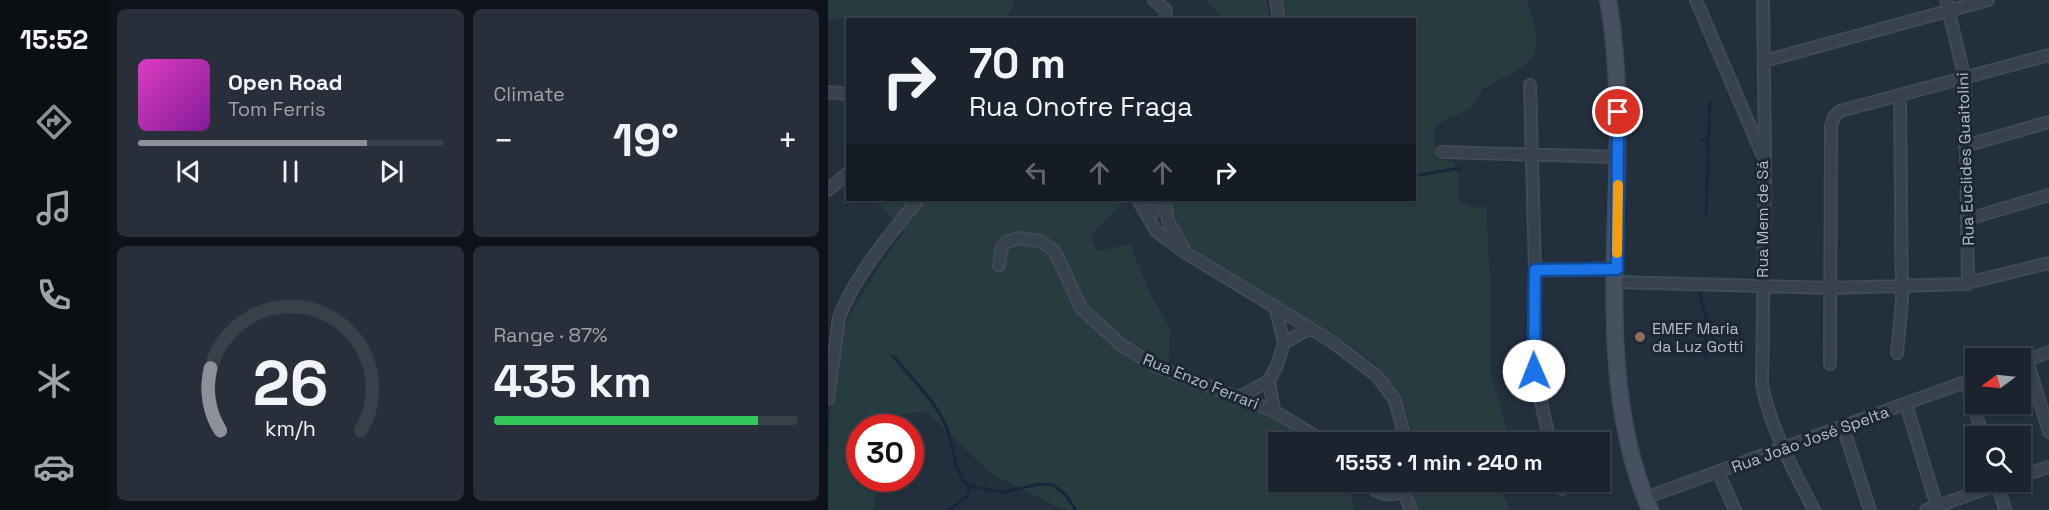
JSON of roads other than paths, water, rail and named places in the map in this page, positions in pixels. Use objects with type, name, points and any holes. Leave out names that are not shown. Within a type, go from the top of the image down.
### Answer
[{"type":"main road","points":[[1608,0],[1618,84],[1616,276],[1618,394],[1626,439],[1648,504]]},
{"type":"street","points":[[1154,0],[1166,10],[1165,18]]},
{"type":"street","points":[[1276,0],[1279,18]]},
{"type":"street","name":"Rua Mem de Sá","points":[[1696,0],[1765,160],[1762,385],[1765,400],[1783,448],[1814,510]]},
{"type":"street","points":[[1763,0],[1765,160]]},
{"type":"street","points":[[1764,61],[1948,5],[1988,0]]},
{"type":"street","name":"Rua Euclides Guaitolini","points":[[1948,5],[1965,79],[1968,284]]},
{"type":"street","points":[[1830,364],[1831,126],[1834,117],[1840,111],[2049,55]]},
{"type":"street","points":[[1530,85],[1530,156],[1535,270],[1534,371],[1548,432]]},
{"type":"street","points":[[828,92],[846,94]]},
{"type":"street","points":[[1897,352],[1901,286],[1900,96]]},
{"type":"street","points":[[1965,146],[2049,122]]},
{"type":"street","points":[[1442,152],[1618,157]]},
{"type":"street","points":[[828,190],[846,175]]},
{"type":"street","points":[[1968,219],[2049,195]]},
{"type":"street","points":[[828,399],[837,327],[843,306],[857,283],[917,201]]},
{"type":"street","points":[[1139,202],[1156,211],[1166,201]]},
{"type":"street","points":[[1166,201],[1168,221],[1186,253]]},
{"type":"street","points":[[1139,202],[1156,231],[1186,253],[1348,353],[1387,387],[1399,410],[1404,432]]},
{"type":"street","name":"Rua Enzo Ferrari","points":[[999,265],[1002,247],[1006,242],[1019,238],[1040,241],[1054,251],[1081,308],[1106,334],[1155,366],[1274,411],[1309,432]]},
{"type":"street","points":[[1535,270],[1762,287],[1832,288],[1968,284],[2049,263]]},
{"type":"street","points":[[1239,397],[1269,381],[1277,365],[1284,343],[1275,306]]},
{"type":"street","points":[[1284,343],[1309,329]]},
{"type":"street","points":[[2031,358],[2049,352]]},
{"type":"street","points":[[1269,381],[1274,411]]},
{"type":"street","points":[[2031,381],[2049,432]]},
{"type":"street","name":"Rua João José Spelta","points":[[1648,504],[1718,472],[1965,382]]},
{"type":"street","points":[[1906,404],[1937,508]]},
{"type":"street","points":[[1843,427],[1870,510]]},
{"type":"street","points":[[2031,472],[2049,466]]},
{"type":"street","points":[[1718,472],[1735,510]]},
{"type":"street","points":[[1407,492],[1411,510]]},
{"type":"street","points":[[1926,510],[1937,508],[1976,492]]},
{"type":"street","points":[[2002,492],[2005,510]]},
{"type":"waterway","points":[[1706,214],[1710,101]]},
{"type":"waterway","points":[[1702,140],[1709,138]]},
{"type":"waterway","points":[[1416,176],[1461,168]]},
{"type":"waterway","points":[[1699,292],[1706,317],[1706,358]]},
{"type":"waterway","points":[[893,356],[929,398],[941,416],[949,434],[959,472],[968,486],[1004,492],[1039,484],[1053,485],[1065,494],[1076,510]]},
{"type":"waterway","points":[[949,510],[967,496],[970,487]]},
{"type":"place","name":"EMEF Maria da Luz Gotti","points":[[1640,337]]}]
